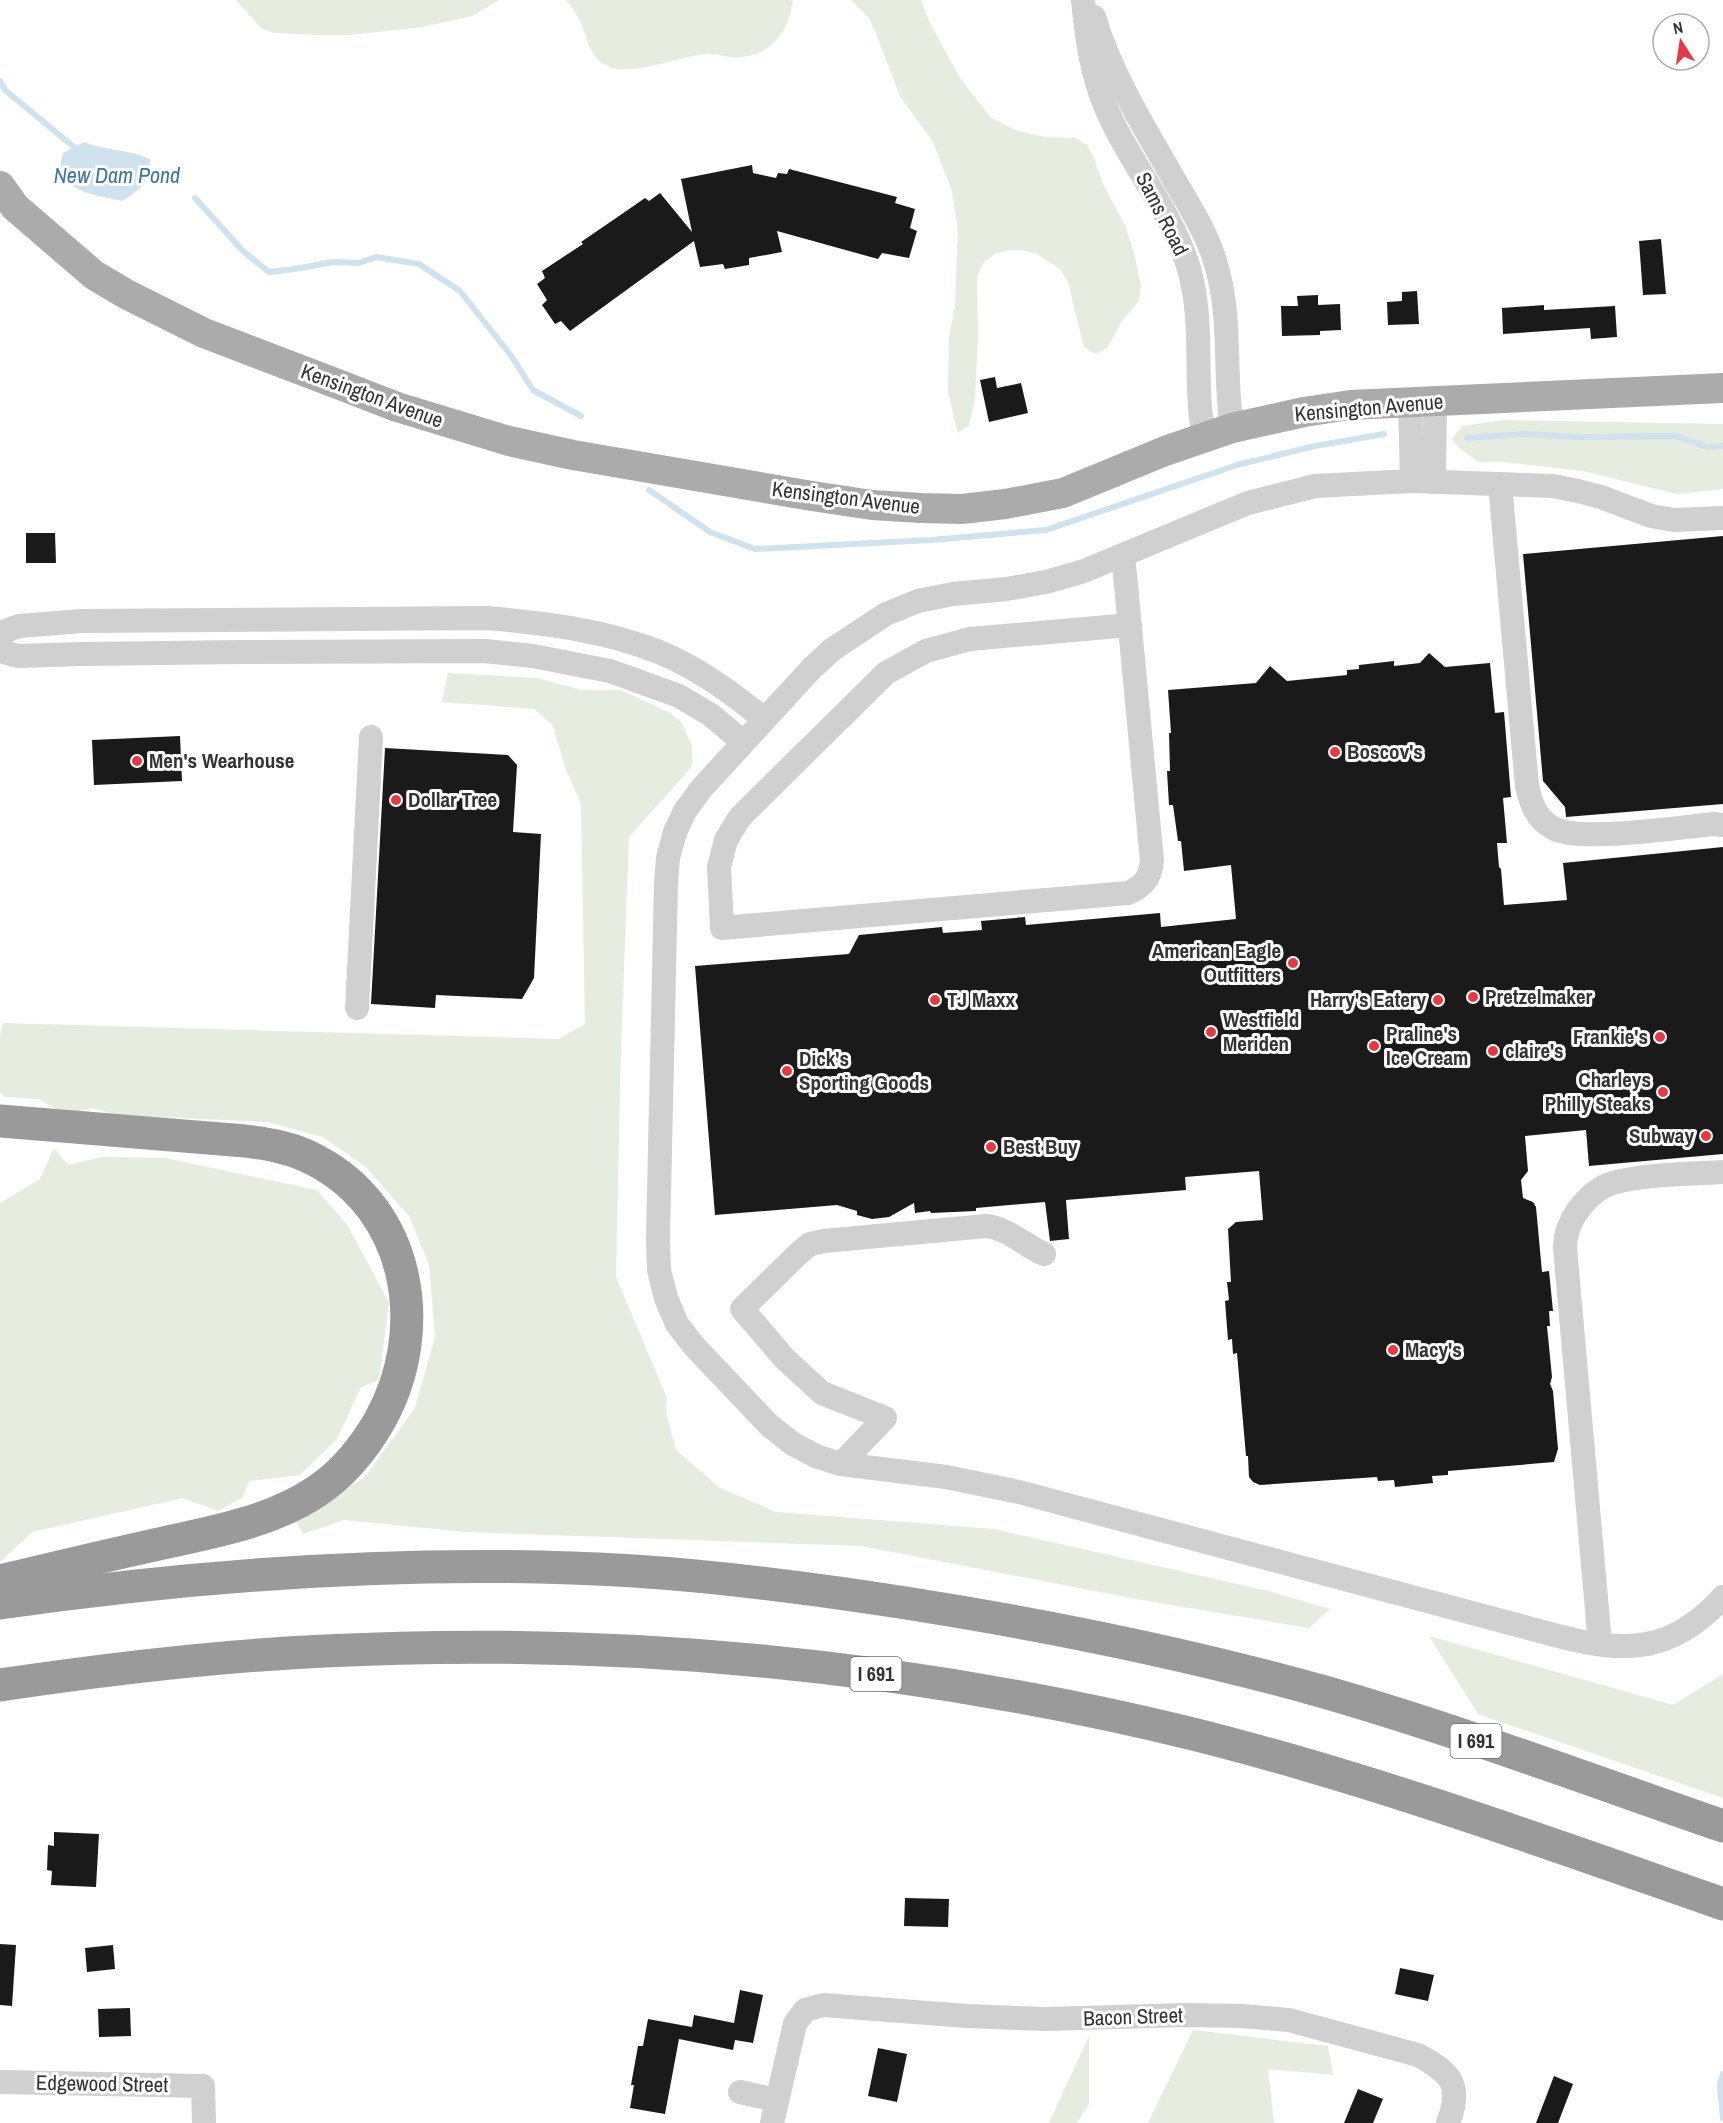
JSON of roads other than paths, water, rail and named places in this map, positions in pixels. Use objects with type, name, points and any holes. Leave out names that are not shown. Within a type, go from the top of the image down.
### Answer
[{"type":"highway","points":[[0,1120],[245,1141],[285,1148],[309,1157],[346,1181],[365,1199],[383,1223],[400,1264],[406,1320],[400,1370],[382,1415],[349,1464],[318,1490],[287,1508],[240,1525],[0,1581]]},
{"type":"highway","name":"I 691","points":[[0,1603],[107,1588],[230,1576],[414,1567],[633,1571],[819,1590],[941,1608],[1059,1629],[1255,1674],[1398,1715],[1723,1826]]},
{"type":"highway","name":"I 691","points":[[0,1684],[212,1659],[390,1648],[507,1648],[618,1652],[750,1660],[840,1669],[1070,1707],[1236,1746],[1463,1815],[1723,1904]]},
{"type":"main road","name":"Kensington Avenue","points":[[5,201],[94,275],[134,299],[204,333],[397,407],[509,441],[573,455],[872,505],[962,509],[1063,493],[1218,433],[1304,412],[1350,405],[1723,388]]},
{"type":"street","name":"Sams Road","points":[[1083,0],[1091,63],[1099,92],[1113,123],[1176,235],[1189,269],[1198,320],[1199,401],[1218,433]]},
{"type":"street","name":"Sams Road","points":[[1089,0],[1098,30],[1120,83],[1200,224],[1215,260],[1224,293],[1227,328],[1228,400],[1218,433]]},
{"type":"street","points":[[1422,402],[1423,481]]},
{"type":"street","points":[[1723,518],[1674,520],[1651,516],[1578,491],[1553,486],[1423,481],[1315,486],[1248,503],[1084,571],[1046,582],[1007,589],[953,594],[918,602],[886,614],[832,649],[764,718],[701,789],[685,811],[675,832],[668,858],[658,1238],[659,1270],[666,1298],[677,1324],[694,1346],[769,1425],[792,1444],[818,1457],[841,1464],[946,1478],[1019,1492],[1537,1630],[1600,1644],[1628,1647],[1656,1643],[1683,1632],[1706,1616],[1723,1597]]},
{"type":"street","points":[[1500,484],[1527,786],[1532,804],[1539,817],[1553,828],[1571,834],[1723,825]]},
{"type":"street","points":[[1123,556],[1130,626],[1152,861],[1151,871],[1146,881],[1128,893],[722,928],[719,867],[726,840],[740,817],[886,673],[926,651],[970,639],[1130,626]]},
{"type":"street","points":[[0,633],[19,626],[82,621],[486,618],[537,622],[619,639],[659,652],[728,690],[764,718]]},
{"type":"street","points":[[0,651],[18,656],[485,651],[533,656],[610,671],[679,696],[711,716],[743,742]]},
{"type":"street","points":[[357,1008],[371,737]]},
{"type":"street","points":[[1600,1644],[1565,1248],[1568,1227],[1588,1199],[1612,1184],[1638,1178],[1723,1172]]},
{"type":"street","points":[[841,1464],[885,1418],[822,1393],[785,1359],[742,1309],[798,1254],[810,1245],[824,1241],[986,1226],[998,1227],[1030,1248],[1044,1254]]},
{"type":"street","name":"Bacon Street","points":[[774,2111],[795,2024],[805,2010],[823,2006],[1045,2019],[1186,2015],[1289,2020],[1418,2055],[1436,2065],[1450,2077],[1455,2094],[1448,2123]]},
{"type":"street","name":"Edgewood Street","points":[[0,2082],[203,2086],[204,2123]]},
{"type":"street","points":[[740,2091],[774,2111]]},
{"type":"water","name":"New Dam Pond","points":[[84,142],[134,153],[150,159],[150,167],[143,184],[122,201],[85,192],[68,183],[61,167],[63,153]]},
{"type":"waterway","points":[[0,81],[5,90],[80,152]]},
{"type":"waterway","points":[[144,171],[160,171]]},
{"type":"waterway","points":[[195,198],[244,252],[269,272],[333,262],[359,263],[376,257],[419,264],[460,291],[512,357],[533,390],[581,416]]},
{"type":"waterway","points":[[649,490],[710,532],[755,549],[931,540],[1046,530],[1237,465],[1315,446],[1384,434]]},
{"type":"waterway","points":[[1467,438],[1522,434],[1581,437],[1676,436],[1707,447],[1723,446]]},
{"type":"waterway","points":[[1723,2074],[1720,2085],[1723,2118]]},
{"type":"place","name":"Boscov's","points":[[1335,752]]},
{"type":"place","name":"Men's Wearhouse","points":[[137,761]]},
{"type":"place","name":"Dollar Tree","points":[[396,800]]},
{"type":"place","name":"American Eagle Outfitters","points":[[1293,963]]},
{"type":"place","name":"Pretzelmaker","points":[[1473,997]]},
{"type":"place","name":"TJ Maxx","points":[[935,1000]]},
{"type":"place","name":"Harry's Eatery","points":[[1438,1000]]},
{"type":"place","name":"Westfield Meriden","points":[[1211,1032]]},
{"type":"place","name":"Frankie's","points":[[1660,1037]]},
{"type":"place","name":"Praline's Ice Cream","points":[[1374,1046]]},
{"type":"place","name":"claire's","points":[[1493,1051]]},
{"type":"place","name":"Dick's Sporting Goods","points":[[787,1071]]},
{"type":"place","name":"Charleys Philly Steaks","points":[[1663,1092]]},
{"type":"place","name":"Subway","points":[[1706,1136]]},
{"type":"place","name":"Best Buy","points":[[991,1147]]},
{"type":"place","name":"Macy's","points":[[1393,1350]]}]
